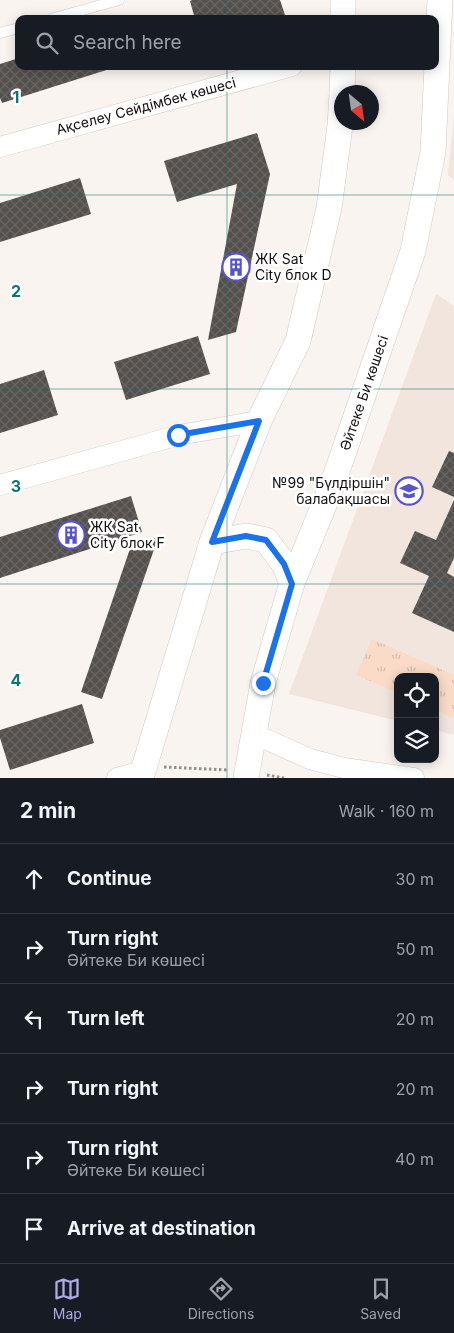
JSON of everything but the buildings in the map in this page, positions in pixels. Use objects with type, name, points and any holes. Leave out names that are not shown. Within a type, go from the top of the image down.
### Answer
[{"type":"street","points":[[343,0],[343,15]]},
{"type":"street","name":"Әйтеке Би көшесі","points":[[439,22],[440,0]]},
{"type":"street","name":"Ақселеу Сейдімбек көшесі","points":[[0,147],[278,70]]},
{"type":"street","points":[[342,85],[343,70]]},
{"type":"street","name":"Әйтеке Би көшесі","points":[[247,774],[263,683],[292,584],[334,483],[414,251],[433,152],[437,70]]},
{"type":"street","points":[[117,778],[143,772],[212,542],[259,421],[298,341],[329,208],[339,130]]},
{"type":"street","points":[[0,485],[178,435],[259,421]]},
{"type":"street","points":[[212,542],[246,536],[266,540],[284,564],[292,584]]},
{"type":"street","points":[[254,734],[319,761],[344,768],[414,778]]},
{"type":"lane","points":[[65,15],[119,0]]},
{"type":"lane","points":[[0,33],[15,29]]},
{"type":"path","points":[[143,772],[247,774]]},
{"type":"shaded area","points":[[454,115],[454,180],[448,175]]},
{"type":"shaded area","name":"№99 \"Бүлдіршін\" балабақшасы","points":[[436,294],[454,306],[454,735],[439,731],[439,673],[394,673],[394,720],[289,694]]},
{"type":"green space","points":[[372,639],[454,675],[454,718],[439,712],[439,673],[394,673],[394,691],[356,675]]},
{"type":"place","name":"ЖК Sat City блок D","points":[[236,267]]},
{"type":"place","name":"№99 \"Бүлдіршін\" балабақшасы","points":[[409,491]]},
{"type":"place","name":"ЖК Sat City блок F","points":[[71,535]]},
{"type":"route","points":[[178,435],[259,421],[212,542],[246,536],[266,540],[284,564],[292,584],[263,683]]}]
